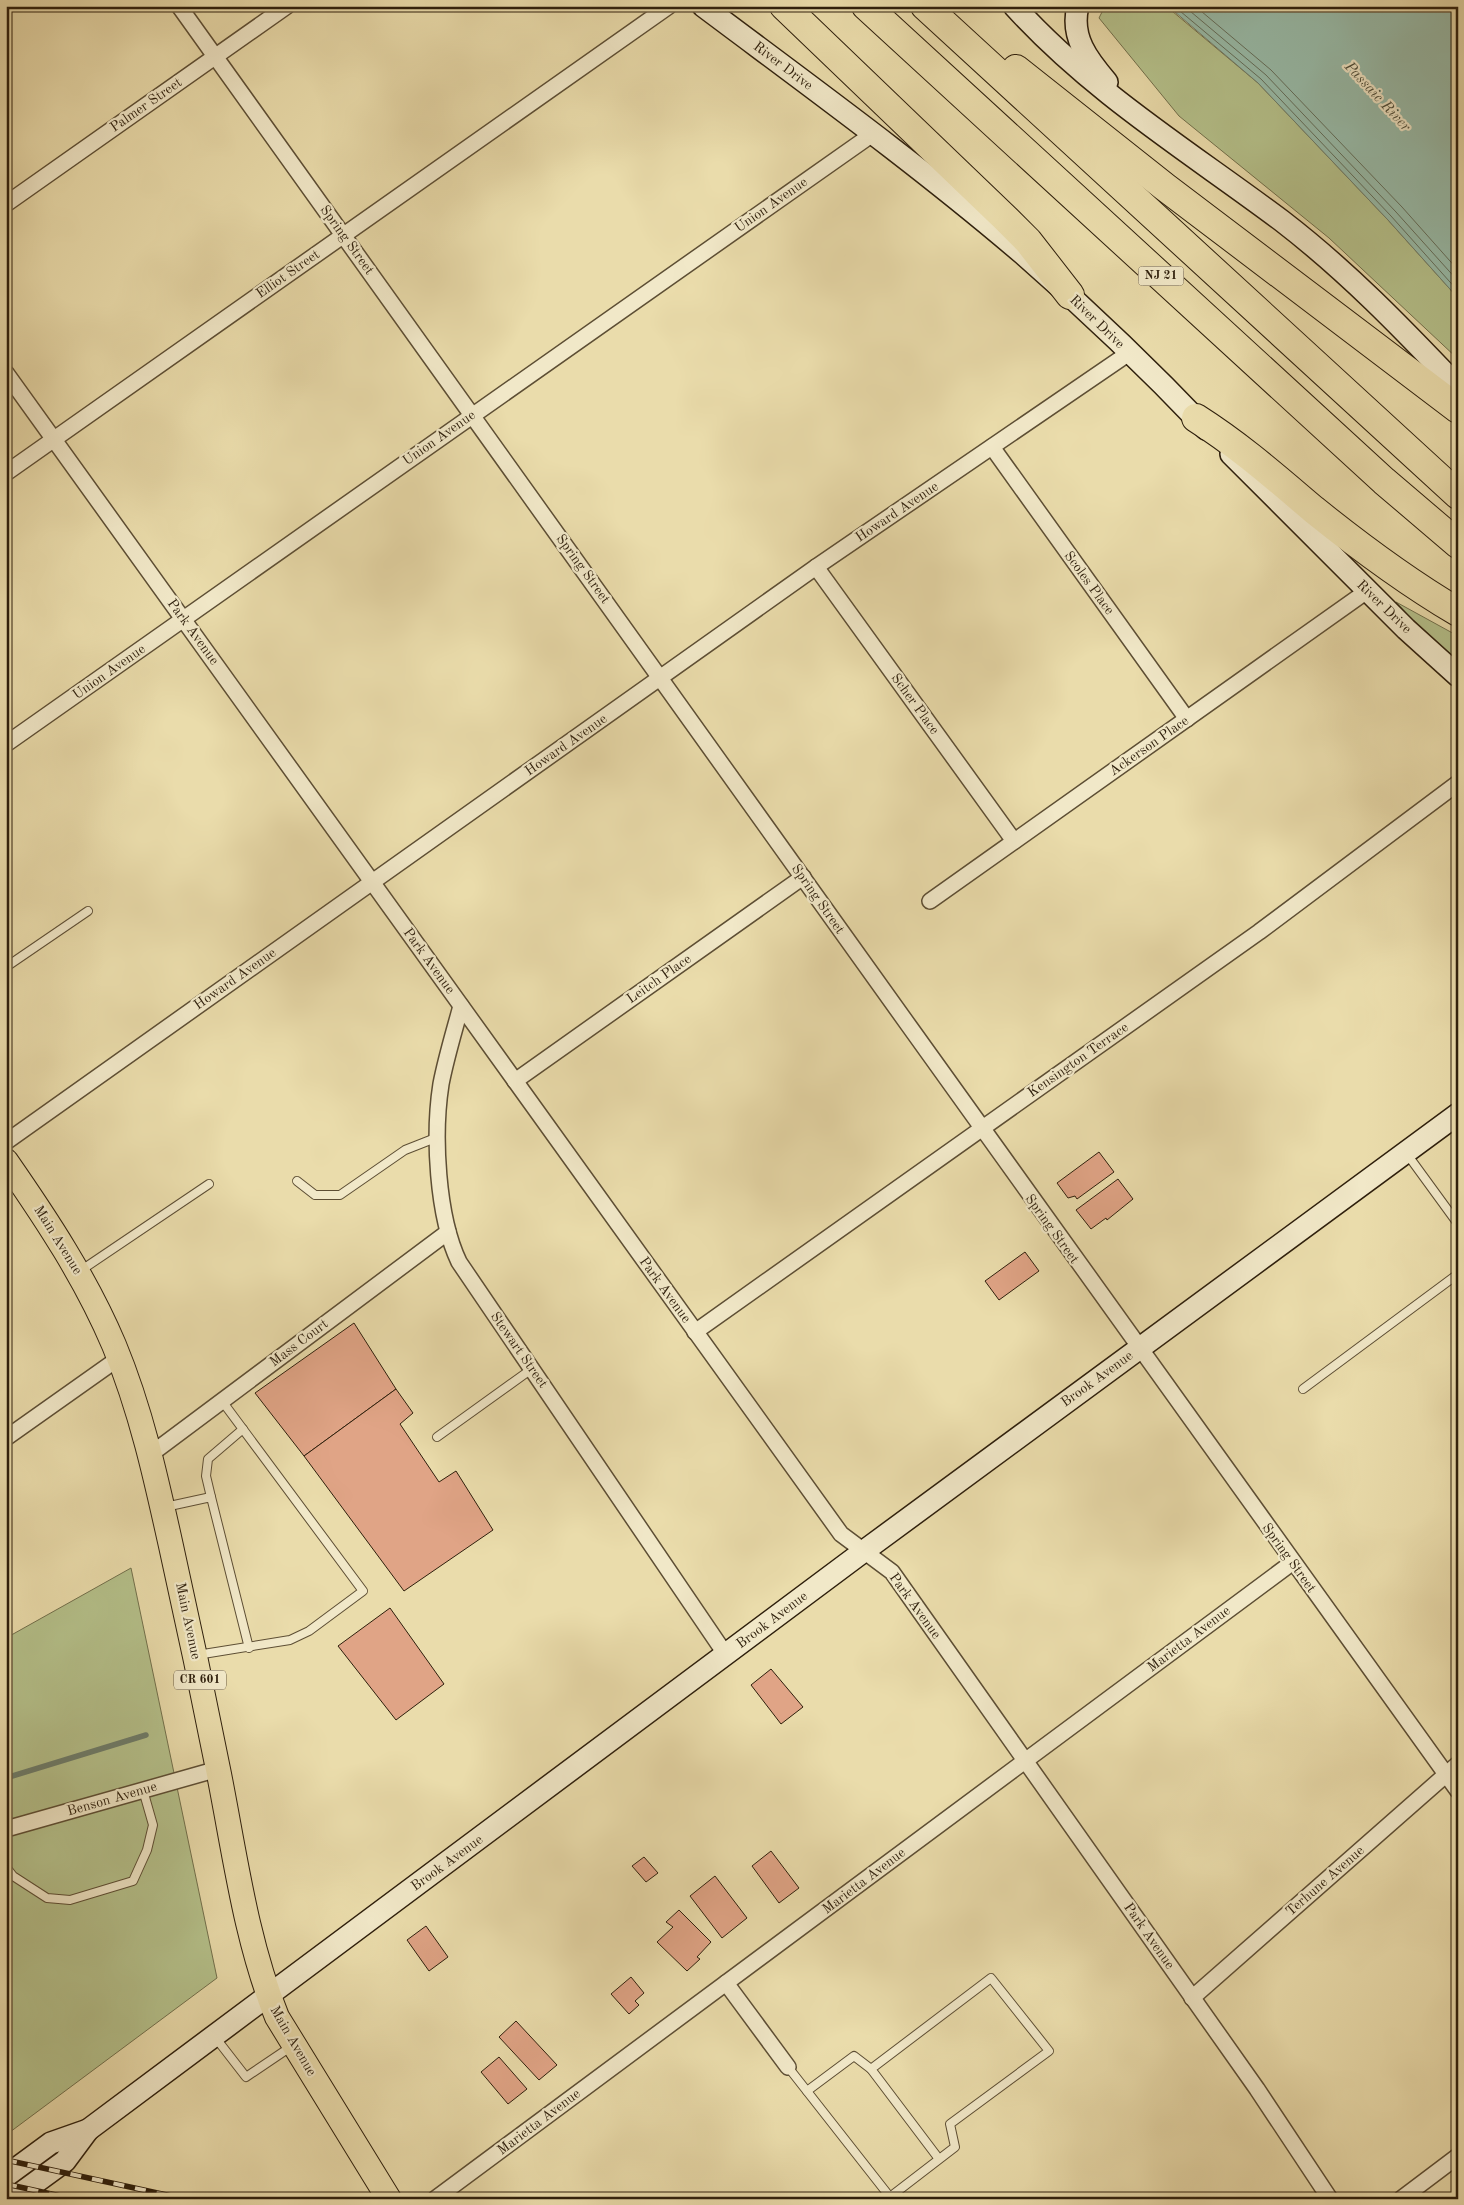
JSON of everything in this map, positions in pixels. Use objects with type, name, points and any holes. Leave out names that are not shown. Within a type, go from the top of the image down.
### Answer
[{"type":"highway","points":[[784,6],[1028,241],[1070,295]]},
{"type":"highway","name":"NJ 21","points":[[866,6],[1384,481],[1458,544]]},
{"type":"highway","name":"NJ 21","points":[[925,6],[1458,495]]},
{"type":"highway","points":[[930,6],[1043,90],[1173,193],[1458,409]]},
{"type":"highway","points":[[1196,418],[1253,457],[1313,509],[1369,552],[1458,612]]},
{"type":"main road","name":"River Drive","points":[[702,6],[874,134],[970,210],[1070,295],[1196,418],[1367,591],[1458,676]]},
{"type":"main road","points":[[1014,6],[1068,61],[1163,137],[1281,221],[1347,274],[1458,387]]},
{"type":"main road","points":[[1078,6],[1075,17],[1077,34],[1083,51],[1108,83],[1163,137]]},
{"type":"main road","name":"Brook Avenue","points":[[13,2199],[65,2161],[88,2130],[864,1551],[1458,1114]]},
{"type":"main road","name":"Main Avenue","points":[[6,1161],[53,1229],[79,1272],[119,1358],[142,1422],[151,1454],[195,1655],[250,1928],[268,1996],[277,2018],[389,2199]]},
{"type":"main road","name":"Brook Avenue","points":[[6,2176],[51,2143],[88,2130]]},
{"type":"street","name":"Spring Street","points":[[179,6],[661,677],[1139,1349],[1458,1791]]},
{"type":"street","name":"Palmer Street","points":[[6,204],[287,6]]},
{"type":"street","name":"Elliot Street","points":[[6,473],[669,6]]},
{"type":"street","name":"Union Avenue","points":[[6,744],[874,134]]},
{"type":"street","name":"Howard Avenue","points":[[6,1142],[816,567],[1129,353]]},
{"type":"street","name":"Park Avenue","points":[[6,373],[841,1534],[892,1572],[1192,1998],[1330,2199]]},
{"type":"street","name":"Scoles Place","points":[[992,448],[1187,719]]},
{"type":"street","name":"Scher Place","points":[[816,567],[1014,841]]},
{"type":"street","name":"Ackerson Place","points":[[930,901],[1367,591]]},
{"type":"street","name":"Kensington Terrace","points":[[695,1332],[1259,932],[1458,783]]},
{"type":"street","name":"Leitch Place","points":[[515,1080],[803,877]]},
{"type":"street","name":"Stewart Street","points":[[461,1006],[441,1084],[438,1137],[442,1206],[448,1232],[459,1262],[533,1368],[726,1655]]},
{"type":"street","name":"Mass Court","points":[[151,1454],[448,1232]]},
{"type":"street","points":[[6,1438],[119,1358]]},
{"type":"street","name":"Marietta Avenue","points":[[435,2199],[1293,1562]]},
{"type":"street","name":"Terhune Avenue","points":[[1192,1998],[1458,1764]]},
{"type":"street","name":"Benson Avenue","points":[[6,1829],[218,1769]]},
{"type":"street","points":[[726,1983],[788,2067]]},
{"type":"street","points":[[1401,2199],[1458,2156]]},
{"type":"lane","points":[[6,967],[88,911]]},
{"type":"lane","points":[[297,1181],[315,1195],[340,1195],[405,1150],[438,1137]]},
{"type":"lane","points":[[1406,1153],[1458,1224]]},
{"type":"lane","points":[[79,1272],[209,1184]]},
{"type":"lane","points":[[1303,1389],[1458,1274]]},
{"type":"lane","points":[[437,1437],[533,1368]]},
{"type":"lane","points":[[195,1655],[249,1648],[290,1640],[309,1631],[363,1591],[222,1401]]},
{"type":"lane","points":[[243,1429],[208,1460],[206,1476],[249,1648]]},
{"type":"lane","points":[[163,1508],[211,1498]]},
{"type":"lane","points":[[6,1867],[13,1876],[47,1898],[70,1900],[133,1880],[147,1850],[153,1824],[143,1790]]},
{"type":"lane","points":[[788,2067],[890,2197],[954,2146],[950,2124],[1049,2051],[991,1978],[871,2068]]},
{"type":"lane","points":[[214,2036],[246,2077],[294,2044]]},
{"type":"lane","points":[[807,2091],[854,2056],[871,2068],[939,2159]]},
{"type":"green space","points":[[1105,6],[1164,6],[1258,83],[1388,220],[1458,298],[1458,359],[1329,238],[1179,116],[1099,18]]},
{"type":"green space","points":[[1396,602],[1458,636],[1458,659],[1430,639]]},
{"type":"green space","points":[[131,1568],[217,1978],[6,2135],[6,1638]]},
{"type":"water","name":"Passaic River","points":[[1168,6],[1458,6],[1458,298],[1388,220],[1258,83]]},
{"type":"building","points":[[1099,1152],[1114,1172],[1077,1199],[1075,1196],[1068,1198],[1057,1183]]},
{"type":"building","points":[[1118,1179],[1133,1199],[1107,1220],[1106,1218],[1091,1229],[1076,1210]]},
{"type":"building","points":[[1025,1252],[1039,1271],[999,1300],[985,1281]]},
{"type":"building","points":[[354,1323],[396,1389],[304,1456],[255,1393]]},
{"type":"building","points":[[396,1389],[413,1413],[400,1424],[439,1482],[456,1471],[493,1530],[404,1591],[304,1456]]},
{"type":"building","points":[[390,1608],[444,1684],[396,1720],[338,1646]]},
{"type":"building","points":[[771,1669],[803,1707],[781,1724],[751,1685]]},
{"type":"building","points":[[771,1851],[799,1888],[779,1903],[752,1866]]},
{"type":"building","points":[[644,1857],[658,1873],[646,1882],[632,1866]]},
{"type":"building","points":[[715,1876],[747,1918],[722,1938],[690,1896]]},
{"type":"building","points":[[679,1910],[711,1942],[697,1957],[700,1959],[687,1971],[657,1942],[673,1927],[666,1922]]},
{"type":"building","points":[[426,1926],[448,1957],[429,1971],[407,1940]]},
{"type":"building","points":[[631,1977],[644,1993],[635,2001],[639,2005],[629,2014],[611,1994]]},
{"type":"building","points":[[516,2021],[557,2065],[539,2080],[499,2037]]},
{"type":"building","points":[[499,2057],[527,2089],[508,2104],[481,2072]]},
{"type":"waterway","points":[[6,1778],[146,1735]]},
{"type":"railway","points":[[6,2160],[185,2199]]},
{"type":"railway","points":[[6,2184],[74,2199]]}]
